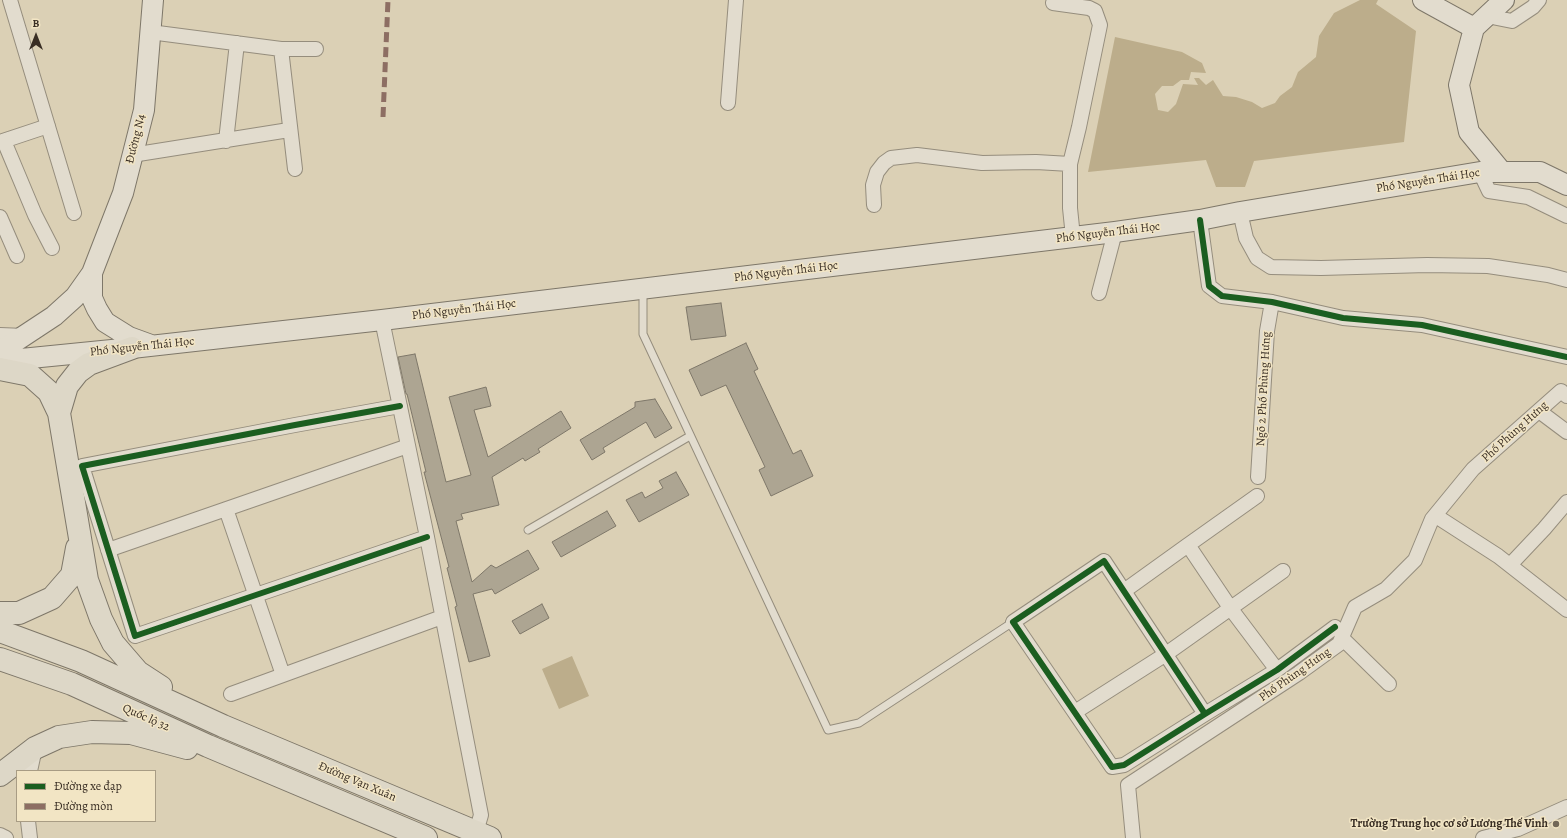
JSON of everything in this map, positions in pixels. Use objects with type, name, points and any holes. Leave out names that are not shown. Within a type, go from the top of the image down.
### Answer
[{"type":"highway","points":[[58,413],[67,386],[78,372],[89,364],[132,348]]},
{"type":"highway","points":[[0,369],[30,375],[49,392],[58,413],[87,580],[101,619],[113,643],[138,672],[223,726]]},
{"type":"highway","points":[[0,613],[19,612],[52,598],[72,575],[80,534]]},
{"type":"highway","name":"Quốc lộ 32","points":[[0,631],[81,661],[223,726]]},
{"type":"highway","name":"Quốc lộ 32","points":[[0,659],[72,684],[208,746],[290,780]]},
{"type":"highway","name":"Đường Vạn Xuân","points":[[223,726],[483,835]]},
{"type":"highway","points":[[0,776],[35,748],[59,737],[85,733],[132,733],[178,745],[290,780]]},
{"type":"highway","name":"Đường Vạn Xuân","points":[[290,780],[426,838]]},
{"type":"main road","name":"Đường N4","points":[[92,273],[123,193],[144,110],[153,0]]},
{"type":"main road","points":[[1423,0],[1481,22]]},
{"type":"main road","points":[[1502,172],[1470,132],[1459,85],[1481,22],[1504,0]]},
{"type":"main road","name":"Phố Nguyễn Thái Học","points":[[0,361],[153,346],[382,320],[1115,232],[1200,220],[1480,172],[1540,172],[1567,185]]},
{"type":"main road","points":[[0,350],[54,316],[75,297],[92,273]]},
{"type":"main road","points":[[92,273],[92,298],[105,322],[129,337],[153,346]]},
{"type":"street","points":[[10,0],[74,213]]},
{"type":"street","points":[[728,103],[736,0]]},
{"type":"street","points":[[1481,22],[1512,21],[1533,7],[1539,0]]},
{"type":"street","points":[[1053,3],[1089,8],[1095,11],[1100,25],[1070,164],[1070,208],[1073,237]]},
{"type":"street","points":[[150,32],[281,49],[316,49]]},
{"type":"street","points":[[226,141],[237,43]]},
{"type":"street","points":[[281,49],[289,130],[295,169]]},
{"type":"street","points":[[48,126],[2,142],[35,215],[52,248]]},
{"type":"street","points":[[132,155],[289,130]]},
{"type":"street","points":[[874,205],[873,185],[877,172],[884,163],[891,158],[917,155],[982,163],[1036,162],[1070,164]]},
{"type":"street","points":[[1480,172],[1489,191],[1528,197],[1567,216]]},
{"type":"street","points":[[1240,212],[1246,238],[1257,258],[1271,267],[1321,268],[1427,264],[1488,266],[1548,275],[1567,280]]},
{"type":"street","points":[[0,217],[17,256]]},
{"type":"street","points":[[1200,220],[1209,286],[1222,296],[1272,302],[1343,318],[1422,325],[1567,357]]},
{"type":"street","points":[[1099,293],[1115,232]]},
{"type":"street","name":"Ngõ 2 Phố Phùng Hưng","points":[[1258,477],[1267,331],[1272,302]]},
{"type":"street","points":[[382,320],[427,537],[481,815],[483,835]]},
{"type":"street","points":[[0,335],[24,336]]},
{"type":"street","name":"Phố Phùng Hưng","points":[[1133,838],[1128,785],[1299,673],[1339,644],[1338,633],[1355,607],[1386,589],[1415,560],[1432,520],[1474,469],[1539,411],[1564,393]]},
{"type":"street","points":[[400,406],[82,466],[135,636],[427,537]]},
{"type":"street","points":[[1539,411],[1567,432]]},
{"type":"street","points":[[108,550],[408,446]]},
{"type":"street","points":[[1124,591],[1257,496]]},
{"type":"street","points":[[1510,565],[1567,502]]},
{"type":"street","points":[[226,509],[283,675]]},
{"type":"street","points":[[1436,516],[1510,565],[1567,610]]},
{"type":"street","points":[[1188,545],[1231,609],[1277,670]]},
{"type":"street","points":[[1205,714],[1104,561],[1013,622],[1112,767],[1124,765],[1338,633],[1389,684]]},
{"type":"street","points":[[1075,712],[1166,654],[1283,571]]},
{"type":"street","points":[[231,694],[442,617]]},
{"type":"street","points":[[30,770],[35,748]]},
{"type":"street","points":[[1483,838],[1518,829],[1567,806]]},
{"type":"street","points":[[28,822],[30,838]]},
{"type":"street","points":[[0,834],[6,838]]},
{"type":"lane","points":[[643,289],[643,334],[828,730],[860,723],[1013,622]]},
{"type":"lane","points":[[528,530],[690,436]]},
{"type":"shaded area","points":[[1360,0],[1378,0],[1376,4],[1416,31],[1404,142],[1254,161],[1245,187],[1216,187],[1206,160],[1088,172],[1115,37],[1182,52],[1202,63],[1206,73],[1191,72],[1189,80],[1181,80],[1173,86],[1162,86],[1155,94],[1158,110],[1168,112],[1176,104],[1183,84],[1198,85],[1194,78],[1199,78],[1206,85],[1213,80],[1223,96],[1236,97],[1252,102],[1262,108],[1275,103],[1280,96],[1292,87],[1298,72],[1316,57],[1319,36],[1334,13]]},
{"type":"shaded area","points":[[572,656],[589,696],[559,709],[542,669]]},
{"type":"building","points":[[721,303],[726,336],[691,340],[686,307]]},
{"type":"building","points":[[746,343],[758,369],[754,371],[793,454],[801,450],[813,476],[771,496],[759,470],[765,467],[726,385],[701,396],[689,370]]},
{"type":"building","points":[[415,354],[446,482],[471,475],[449,397],[486,387],[491,406],[474,410],[488,457],[561,411],[571,428],[538,449],[540,452],[525,461],[523,458],[492,477],[499,505],[461,514],[463,519],[456,521],[472,582],[491,565],[496,568],[528,550],[539,569],[495,594],[492,589],[473,594],[490,656],[469,662],[455,607],[457,606],[447,568],[449,567],[424,472],[426,472],[398,357]]},
{"type":"building","points":[[655,399],[672,428],[655,438],[646,422],[603,448],[605,452],[592,460],[580,440],[635,407],[635,402]]},
{"type":"building","points":[[676,472],[689,495],[639,522],[626,500],[642,492],[645,498],[663,488],[659,481]]},
{"type":"building","points":[[607,511],[616,526],[561,557],[552,542]]},
{"type":"building","points":[[542,604],[549,618],[520,634],[512,621]]},
{"type":"marked path","points":[[383,117],[388,0]]},
{"type":"cycle path","points":[[1200,220],[1209,286],[1222,296],[1272,302],[1343,318],[1422,325],[1567,357]]},
{"type":"cycle path","points":[[400,406],[82,466],[135,636],[427,537]]},
{"type":"cycle path","points":[[1205,714],[1104,561],[1013,622],[1112,767],[1124,765],[1277,670],[1335,627]]},
{"type":"place","name":"Trường Trung học cơ sở Lương Thế Vinh","points":[[1556,824]]}]
